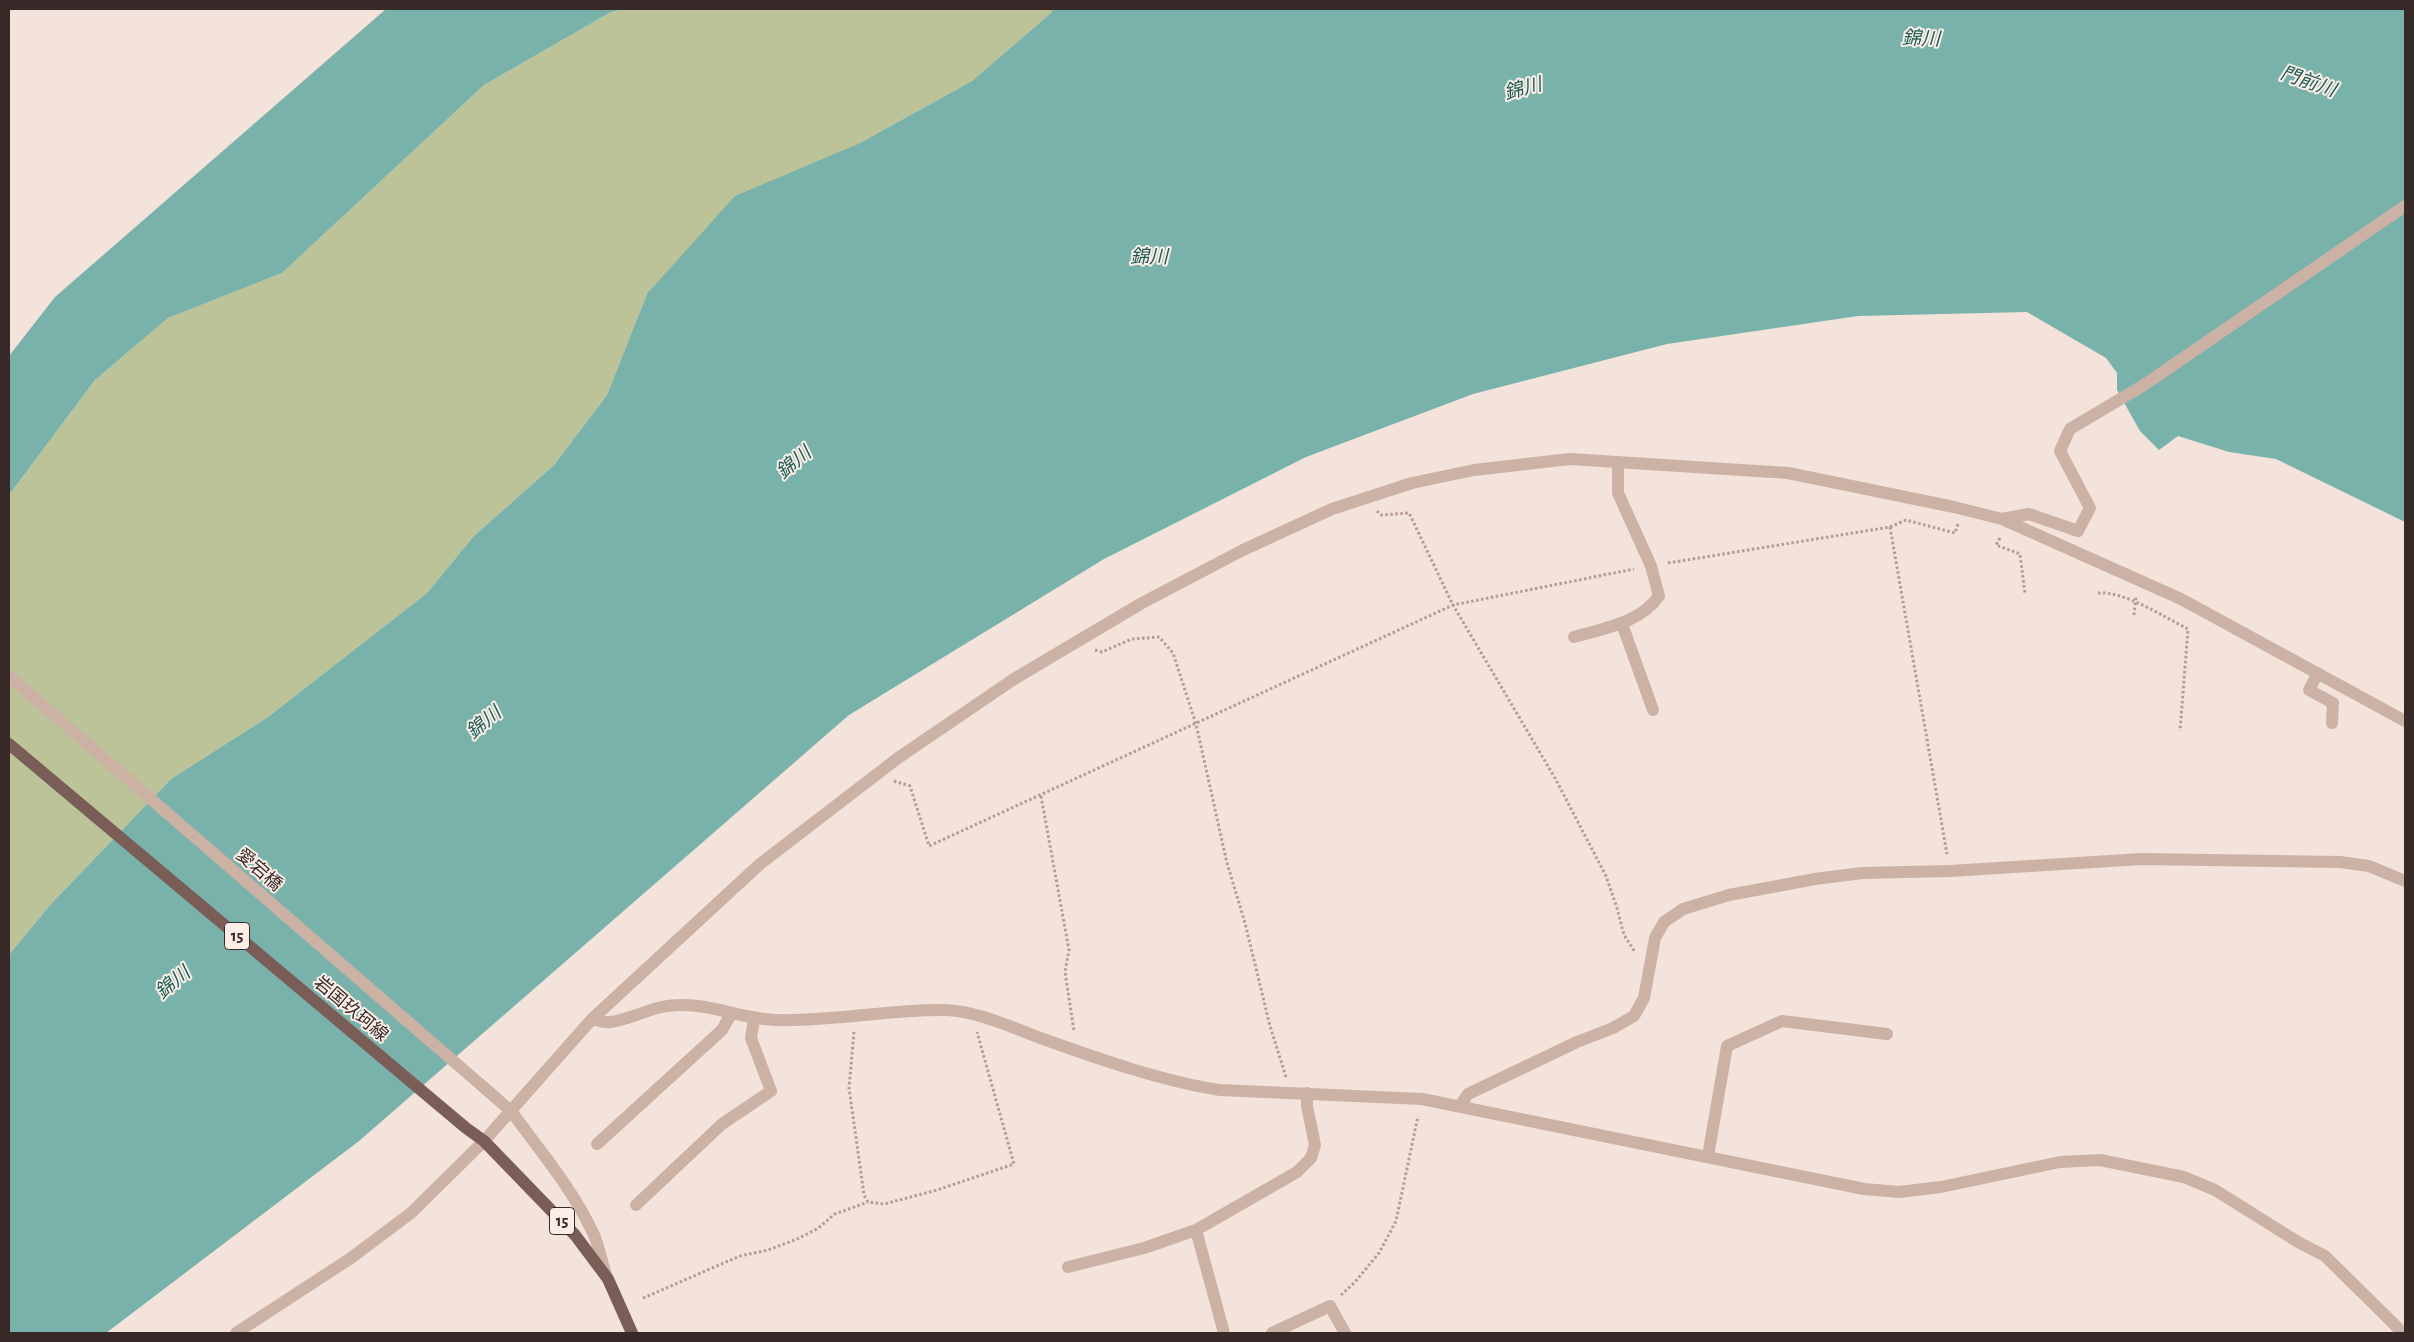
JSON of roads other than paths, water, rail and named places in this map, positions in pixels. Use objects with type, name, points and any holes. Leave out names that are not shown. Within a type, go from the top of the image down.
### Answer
[{"type":"main road","name":"岩国玖珂線","points":[[9,744],[466,1128],[484,1140],[575,1235],[608,1280],[632,1333]]},
{"type":"street","points":[[2002,519],[2029,514],[2078,531],[2090,508],[2060,451],[2070,429],[2144,385],[2405,206]]},
{"type":"street","points":[[236,1333],[350,1258],[411,1213],[484,1140],[592,1019],[760,864],[898,758],[1014,679],[1080,637],[1243,550],[1332,509],[1412,483],[1474,470],[1570,459],[1788,473],[1880,490],[2002,519],[2181,599],[2405,721]]},
{"type":"street","points":[[1574,637],[1622,624],[1652,606],[1659,596],[1652,566],[1618,493],[1618,462]]},
{"type":"street","points":[[1622,624],[1653,710]]},
{"type":"street","points":[[2318,673],[2309,690],[2333,703],[2332,723]]},
{"type":"street","name":"愛宕橋","points":[[9,676],[487,1089],[510,1111],[563,1180],[581,1208],[595,1237],[608,1280]]},
{"type":"street","points":[[1460,1106],[1468,1094],[1577,1042],[1612,1028],[1634,1016],[1644,998],[1655,938],[1664,922],[1682,909],[1704,901],[1815,878],[2142,859],[2320,861],[2369,866],[2405,881]]},
{"type":"street","points":[[592,1019],[609,1023],[656,1006],[680,1004],[707,1007],[754,1019],[778,1020],[856,1017],[946,1010],[978,1016],[1073,1049],[1196,1086],[1220,1090],[1422,1099],[1864,1189],[1899,1192],[1941,1187],[2060,1162],[2092,1160],[2136,1166],[2184,1177],[2216,1190],[2298,1242],[2325,1256],[2403,1333]]},
{"type":"street","points":[[597,1144],[722,1030],[731,1014]]},
{"type":"street","points":[[636,1205],[722,1124],[771,1091],[751,1038],[754,1019]]},
{"type":"street","points":[[1708,1156],[1727,1046],[1782,1021],[1888,1034]]},
{"type":"street","points":[[1068,1268],[1144,1248],[1196,1230],[1297,1172],[1311,1158],[1314,1145],[1307,1106],[1307,1093]]},
{"type":"street","points":[[1196,1230],[1224,1333]]},
{"type":"street","points":[[1272,1333],[1330,1306],[1345,1333]]},
{"type":"water","points":[[386,9],[625,9],[611,12],[484,85],[282,273],[168,318],[95,380],[9,495],[9,356],[55,297]]},
{"type":"water","name":"錦川","points":[[1053,9],[2405,9],[2405,522],[2276,459],[2229,452],[2178,436],[2159,450],[2140,431],[2117,390],[2117,373],[2106,358],[2027,312],[1858,316],[1667,344],[1473,394],[1306,457],[1104,559],[849,715],[359,1141],[106,1333],[9,1333],[9,955],[51,904],[171,779],[268,717],[427,593],[474,536],[554,465],[607,395],[647,294],[735,196],[858,144],[972,81],[1051,13]]},
{"type":"water label","name":"門前川","points":[[2308,82]]}]
